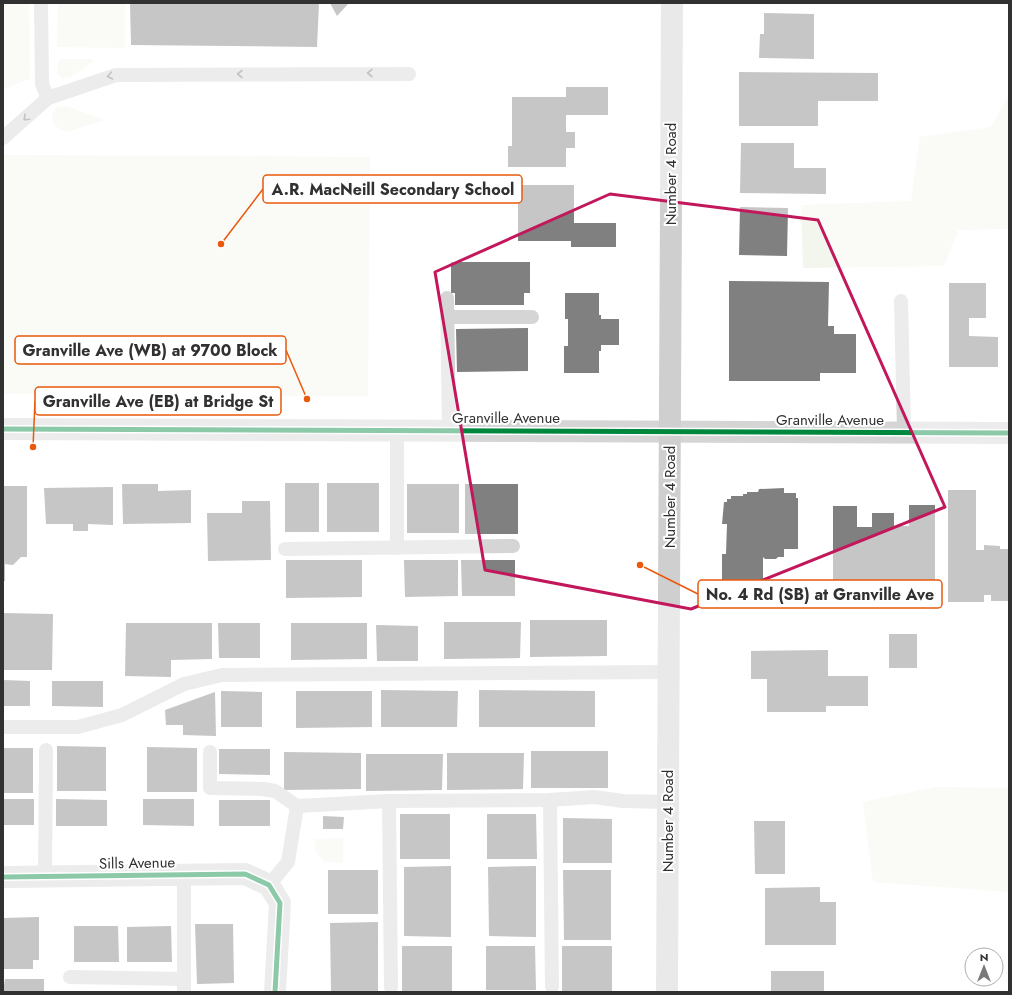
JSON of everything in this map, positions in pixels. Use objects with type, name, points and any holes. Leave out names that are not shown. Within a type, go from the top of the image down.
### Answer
[{"type":"main road","name":"Number 4 Road","points":[[667,992],[672,3]]},
{"type":"street","name":"Granville Avenue","points":[[3,430],[449,430],[1009,433]]},
{"type":"street","name":"Sills Avenue","points":[[3,877],[245,874],[269,885]]},
{"type":"street","points":[[269,885],[280,903],[275,992]]},
{"type":"lane","points":[[41,3],[42,84],[48,98]]},
{"type":"lane","points":[[3,138],[48,98],[116,75],[409,74]]},
{"type":"lane","points":[[447,298],[449,430]]},
{"type":"lane","points":[[901,301],[904,432]]},
{"type":"lane","points":[[447,317],[532,317]]},
{"type":"lane","points":[[397,430],[397,548]]},
{"type":"lane","points":[[285,549],[513,546]]},
{"type":"lane","points":[[3,727],[78,728],[122,715],[184,684],[222,675],[669,672]]},
{"type":"lane","points":[[46,750],[46,876]]},
{"type":"lane","points":[[210,752],[210,788],[263,789],[274,792],[297,806],[388,801],[550,800],[594,797],[623,801],[668,802]]},
{"type":"lane","points":[[550,800],[552,987]]},
{"type":"lane","points":[[388,801],[391,987]]},
{"type":"lane","points":[[269,885],[288,862],[297,806]]},
{"type":"lane","points":[[70,978],[184,985],[184,874]]},
{"type":"highlighted area","points":[[610,194],[818,220],[945,507],[691,609],[485,570],[435,272]]},
{"type":"shaded area","points":[[3,3],[29,3],[30,79],[3,89]]},
{"type":"shaded area","points":[[58,3],[125,3],[125,48],[57,47]]},
{"type":"shaded area","points":[[91,59],[93,62],[70,77],[62,78],[57,73],[59,60]]},
{"type":"shaded area","points":[[1009,94],[1009,229],[958,230],[944,266],[803,268],[801,205],[911,201],[920,137],[991,127]]},
{"type":"shaded area","points":[[66,106],[105,120],[66,132],[56,127],[53,123],[52,114],[57,107]]},
{"type":"shaded area","points":[[3,155],[370,157],[368,396],[3,394]]},
{"type":"shaded area","points":[[936,787],[1009,788],[1009,892],[873,882],[863,802]]},
{"type":"shaded area","points":[[343,838],[343,863],[325,862],[315,851],[315,839]]},
{"type":"building","points":[[130,3],[319,3],[317,47],[131,45]]},
{"type":"building","points":[[330,3],[349,3],[337,16]]},
{"type":"building","points":[[764,13],[814,14],[814,59],[759,58],[760,34],[764,34]]},
{"type":"building","points":[[739,72],[878,73],[878,101],[818,101],[818,126],[739,126]]},
{"type":"building","points":[[566,87],[608,87],[608,115],[566,115],[566,132],[575,132],[575,148],[566,148],[566,167],[508,167],[508,146],[512,146],[512,97],[566,97]]},
{"type":"building","points":[[741,143],[794,143],[794,168],[826,168],[826,194],[740,193]]},
{"type":"building","points":[[518,185],[574,185],[574,223],[616,223],[616,247],[571,247],[571,241],[518,241]]},
{"type":"building","points":[[740,207],[788,208],[787,256],[739,255]]},
{"type":"building","points":[[451,262],[530,262],[530,293],[524,293],[524,305],[455,305],[455,293],[451,293]]},
{"type":"building","points":[[729,281],[829,282],[828,326],[834,326],[834,334],[856,334],[856,373],[820,373],[820,381],[729,381]]},
{"type":"building","points":[[949,283],[986,283],[986,318],[969,318],[969,336],[998,337],[998,367],[949,367]]},
{"type":"building","points":[[565,293],[599,293],[599,315],[601,315],[601,319],[619,319],[619,345],[601,345],[601,351],[599,351],[599,373],[564,373],[564,346],[568,346],[568,319],[565,319]]},
{"type":"building","points":[[528,328],[528,371],[457,372],[456,329]]},
{"type":"building","points":[[285,483],[319,483],[319,532],[285,532]]},
{"type":"building","points":[[327,483],[379,483],[379,532],[327,532]]},
{"type":"building","points":[[122,484],[158,484],[158,491],[191,490],[191,523],[123,524]]},
{"type":"building","points":[[407,484],[459,484],[459,533],[407,533]]},
{"type":"building","points":[[465,484],[518,484],[518,534],[465,534]]},
{"type":"building","points":[[3,486],[27,486],[27,557],[21,557],[13,565],[5,564],[5,581],[3,581]]},
{"type":"building","points":[[113,487],[113,525],[88,524],[88,531],[73,531],[73,524],[46,524],[44,488]]},
{"type":"building","points":[[784,488],[784,493],[796,493],[796,498],[798,498],[798,549],[784,549],[784,557],[778,557],[776,559],[765,559],[763,557],[763,581],[722,581],[722,554],[726,554],[727,524],[722,524],[724,502],[727,502],[727,499],[731,499],[731,496],[743,496],[743,494],[747,494],[747,492],[758,492],[759,489]]},
{"type":"building","points":[[948,490],[976,490],[976,550],[984,550],[984,545],[1000,546],[1000,549],[1009,549],[1008,601],[991,601],[991,595],[984,595],[984,602],[948,602]]},
{"type":"building","points":[[242,501],[270,501],[271,560],[208,561],[207,513],[242,513]]},
{"type":"building","points":[[909,505],[935,505],[935,589],[913,589],[913,583],[873,583],[873,591],[859,591],[859,593],[833,593],[833,506],[857,506],[857,527],[872,527],[872,513],[894,513],[894,526],[909,526]]},
{"type":"building","points":[[286,560],[362,560],[362,597],[286,598]]},
{"type":"building","points":[[404,560],[458,560],[458,596],[405,597]]},
{"type":"building","points":[[461,560],[515,560],[515,596],[462,596]]},
{"type":"building","points":[[3,613],[53,614],[52,670],[3,670]]},
{"type":"building","points":[[530,620],[607,620],[607,656],[530,657]]},
{"type":"building","points":[[444,622],[521,622],[520,658],[444,659]]},
{"type":"building","points":[[126,623],[212,623],[212,659],[171,660],[171,677],[125,676]]},
{"type":"building","points":[[218,623],[260,623],[260,658],[219,658]]},
{"type":"building","points":[[291,623],[367,623],[367,659],[291,660]]},
{"type":"building","points":[[376,625],[418,626],[418,661],[377,661]]},
{"type":"building","points":[[889,634],[917,634],[917,668],[889,668]]},
{"type":"building","points":[[828,650],[828,676],[868,676],[868,706],[826,706],[826,712],[767,712],[767,679],[751,679],[751,651]]},
{"type":"building","points":[[3,680],[30,681],[30,706],[3,706]]},
{"type":"building","points":[[52,681],[103,681],[103,707],[52,706]]},
{"type":"building","points":[[381,690],[458,691],[457,727],[381,727]]},
{"type":"building","points":[[479,690],[595,691],[595,727],[479,727]]},
{"type":"building","points":[[221,691],[262,692],[262,727],[221,727]]},
{"type":"building","points":[[296,691],[372,691],[372,727],[296,728]]},
{"type":"building","points":[[215,692],[216,736],[183,735],[183,725],[166,725],[165,710]]},
{"type":"building","points":[[57,746],[106,747],[106,791],[57,791]]},
{"type":"building","points":[[147,747],[197,748],[197,792],[147,792]]},
{"type":"building","points":[[3,748],[33,748],[33,793],[3,793]]},
{"type":"building","points":[[219,749],[270,749],[270,775],[219,774]]},
{"type":"building","points":[[531,751],[608,751],[608,788],[531,788]]},
{"type":"building","points":[[284,752],[361,753],[361,789],[284,790]]},
{"type":"building","points":[[447,753],[524,753],[523,789],[447,790]]},
{"type":"building","points":[[366,754],[443,754],[442,790],[366,791]]},
{"type":"building","points":[[3,799],[34,799],[34,825],[3,825]]},
{"type":"building","points":[[56,799],[107,800],[107,826],[56,826]]},
{"type":"building","points":[[143,799],[194,799],[194,826],[143,825]]},
{"type":"building","points":[[219,800],[270,800],[270,826],[219,826]]},
{"type":"building","points":[[400,814],[450,814],[450,859],[400,859]]},
{"type":"building","points":[[487,814],[536,814],[537,859],[487,859]]},
{"type":"building","points":[[323,816],[344,817],[343,829],[323,829]]},
{"type":"building","points":[[563,818],[612,819],[612,863],[563,863]]},
{"type":"building","points":[[754,821],[785,821],[785,874],[755,874]]},
{"type":"building","points":[[451,866],[451,937],[404,936],[404,867]]},
{"type":"building","points":[[536,866],[536,937],[489,936],[488,867]]},
{"type":"building","points":[[328,870],[378,870],[378,914],[328,914]]},
{"type":"building","points":[[563,870],[611,870],[611,940],[564,940]]},
{"type":"building","points":[[820,887],[820,902],[836,902],[836,945],[765,945],[765,888]]},
{"type":"building","points":[[39,917],[39,960],[33,960],[33,969],[3,969],[3,918]]},
{"type":"building","points":[[378,922],[378,992],[331,992],[330,923]]},
{"type":"building","points":[[195,924],[233,924],[234,983],[197,984]]},
{"type":"building","points":[[74,926],[118,926],[119,962],[74,962]]},
{"type":"building","points":[[171,926],[172,962],[127,962],[127,927]]},
{"type":"building","points":[[402,946],[452,946],[452,991],[402,991]]},
{"type":"building","points":[[486,946],[535,946],[536,990],[486,990]]},
{"type":"building","points":[[562,946],[612,946],[612,991],[562,991]]},
{"type":"building","points":[[771,971],[824,971],[824,992],[771,992]]},
{"type":"building","points":[[5,979],[44,979],[44,992],[3,992]]},
{"type":"cycle path","points":[[3,429],[1009,433]]},
{"type":"cycle path","points":[[3,877],[245,874],[269,885],[280,903],[275,992]]},
{"type":"place","name":"A.R. MacNeill Secondary School","points":[[221,244]]},
{"type":"place","name":"Granville Ave (WB) at 9700 Block","points":[[307,399]]},
{"type":"place","name":"Granville Ave (EB) at Bridge St","points":[[33,447]]},
{"type":"place","name":"No. 4 Rd (SB) at Granville Ave","points":[[640,565]]}]
